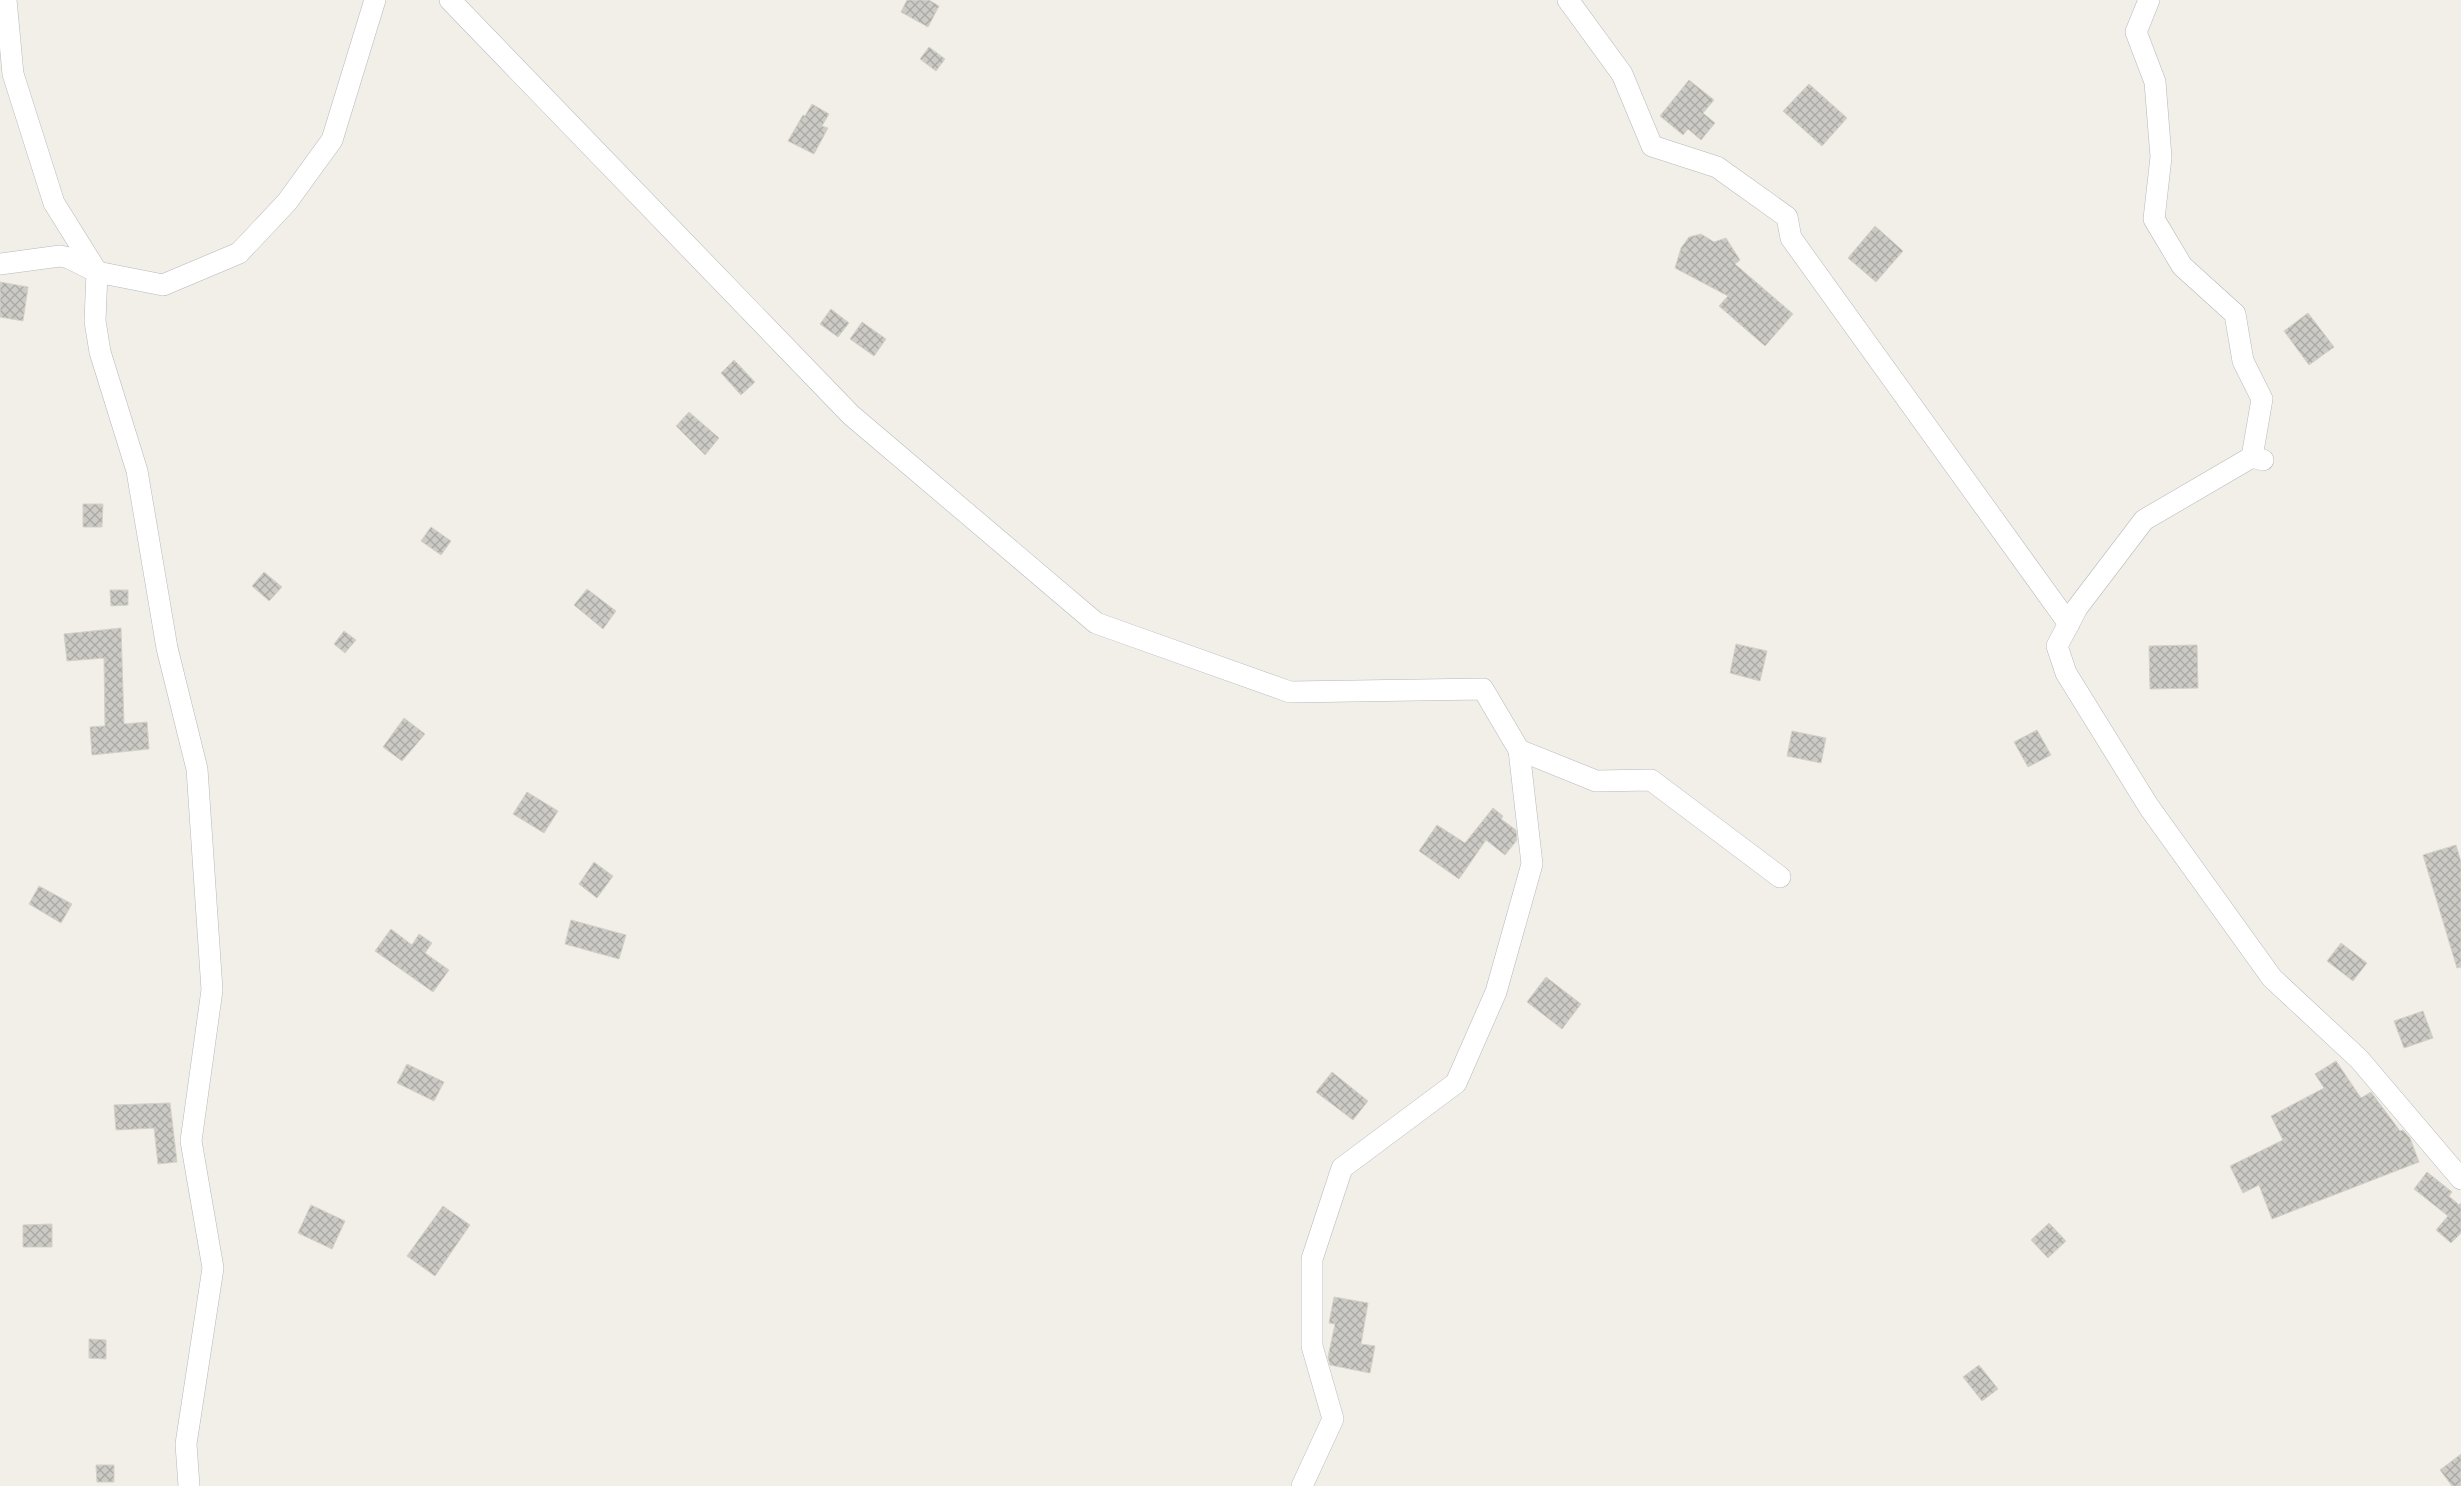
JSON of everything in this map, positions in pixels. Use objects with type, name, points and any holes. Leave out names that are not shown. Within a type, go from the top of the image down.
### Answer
[{"type":"street","points":[[6,0],[13,74],[54,203],[97,272],[95,321],[100,352],[137,471],[167,648],[198,779],[212,990],[191,1141],[213,1268],[186,1444],[189,1486]]},
{"type":"street","points":[[0,264],[60,256],[69,258],[97,272],[163,285],[239,253],[287,202],[332,140],[375,0]]},
{"type":"street","points":[[450,0],[851,415],[1096,623],[1290,692],[1483,688],[1518,750],[1532,864],[1496,992],[1456,1083],[1342,1168],[1312,1259],[1312,1346],[1333,1419],[1302,1486]]},
{"type":"street","points":[[1568,0],[1622,74],[1652,146],[1718,167],[1787,217],[1791,238],[2069,624]]},
{"type":"street","points":[[2149,0],[2136,32],[2155,82],[2161,157],[2154,219],[2182,266],[2235,314],[2243,361],[2262,399],[2257,458],[2144,520],[2077,608],[2058,646],[2066,673],[2150,807],[2272,978],[2358,1059],[2461,1179]]},
{"type":"street","points":[[1518,750],[1596,781],[1651,780],[1780,877]]},
{"type":"building","points":[[907,0],[929,0],[939,6],[928,27],[901,12]]},
{"type":"building","points":[[929,47],[945,59],[936,71],[920,59]]},
{"type":"building","points":[[1689,80],[1714,100],[1703,113],[1715,123],[1701,140],[1688,129],[1683,135],[1660,116]]},
{"type":"building","points":[[1809,84],[1847,118],[1822,146],[1783,111]]},
{"type":"building","points":[[812,104],[829,114],[822,126],[828,128],[814,154],[788,141],[803,115],[805,116]]},
{"type":"building","points":[[1875,226],[1903,251],[1876,282],[1848,258]]},
{"type":"building","points":[[1701,234],[1714,242],[1726,238],[1740,260],[1735,264],[1793,314],[1765,346],[1719,306],[1728,296],[1675,268],[1681,248],[1689,237]]},
{"type":"building","points":[[0,282],[28,287],[23,321],[0,317]]},
{"type":"building","points":[[831,309],[849,323],[838,337],[820,324]]},
{"type":"building","points":[[2308,313],[2334,347],[2309,365],[2284,331]]},
{"type":"building","points":[[862,322],[886,339],[874,356],[850,339]]},
{"type":"building","points":[[734,360],[755,382],[741,395],[721,373]]},
{"type":"building","points":[[689,412],[719,438],[705,455],[676,426]]},
{"type":"building","points":[[83,504],[103,504],[102,527],[83,527]]},
{"type":"building","points":[[431,527],[451,541],[441,555],[421,541]]},
{"type":"building","points":[[264,572],[282,587],[269,601],[252,586]]},
{"type":"building","points":[[587,589],[616,611],[603,629],[574,605]]},
{"type":"building","points":[[110,590],[128,590],[128,605],[111,606]]},
{"type":"building","points":[[121,628],[124,724],[147,722],[149,749],[92,755],[90,727],[105,726],[104,658],[67,661],[64,634]]},
{"type":"building","points":[[344,631],[356,640],[345,653],[334,644]]},
{"type":"building","points":[[1736,644],[1767,651],[1760,681],[1730,673]]},
{"type":"building","points":[[2197,645],[2198,688],[2150,689],[2149,646]]},
{"type":"building","points":[[404,718],[425,734],[402,761],[383,747]]},
{"type":"building","points":[[2037,730],[2051,755],[2028,767],[2014,742]]},
{"type":"building","points":[[1792,731],[1826,738],[1821,763],[1787,756]]},
{"type":"building","points":[[527,792],[558,811],[544,833],[513,814]]},
{"type":"building","points":[[1493,808],[1503,816],[1501,819],[1516,830],[1517,840],[1505,855],[1486,840],[1459,879],[1419,851],[1437,825],[1465,843]]},
{"type":"building","points":[[2456,845],[2461,862],[2461,967],[2457,968],[2423,855]]},
{"type":"building","points":[[594,862],[613,876],[597,898],[579,884]]},
{"type":"building","points":[[39,886],[72,904],[61,923],[29,904]]},
{"type":"building","points":[[571,920],[626,935],[619,959],[565,944]]},
{"type":"building","points":[[391,929],[412,945],[419,934],[432,943],[425,953],[449,970],[433,992],[375,951]]},
{"type":"building","points":[[2341,943],[2367,963],[2353,981],[2327,961]]},
{"type":"building","points":[[1546,977],[1581,1004],[1562,1029],[1527,1002]]},
{"type":"building","points":[[2423,1011],[2433,1038],[2404,1048],[2394,1021]]},
{"type":"building","points":[[2336,1061],[2361,1098],[2371,1092],[2400,1131],[2403,1130],[2410,1138],[2419,1162],[2272,1219],[2259,1185],[2243,1193],[2230,1166],[2283,1140],[2271,1116],[2324,1088],[2315,1074]]},
{"type":"building","points":[[407,1064],[444,1082],[434,1101],[397,1083]]},
{"type":"building","points":[[1332,1072],[1368,1101],[1353,1120],[1316,1092]]},
{"type":"building","points":[[170,1103],[177,1162],[158,1164],[154,1128],[116,1130],[114,1105]]},
{"type":"building","points":[[2427,1172],[2452,1192],[2449,1196],[2459,1205],[2461,1203],[2461,1233],[2451,1243],[2436,1230],[2448,1216],[2414,1189]]},
{"type":"building","points":[[311,1205],[345,1221],[332,1249],[298,1233]]},
{"type":"building","points":[[443,1206],[470,1225],[435,1276],[407,1256]]},
{"type":"building","points":[[2049,1223],[2066,1241],[2048,1258],[2031,1240]]},
{"type":"building","points":[[52,1224],[52,1247],[23,1247],[23,1225]]},
{"type":"building","points":[[1334,1297],[1368,1303],[1361,1344],[1375,1346],[1370,1373],[1330,1365],[1328,1357],[1335,1324],[1329,1323]]},
{"type":"building","points":[[89,1339],[106,1340],[106,1359],[89,1358]]},
{"type":"building","points":[[1979,1365],[1998,1389],[1982,1401],[1963,1377]]},
{"type":"building","points":[[2461,1454],[2461,1486],[2452,1486],[2440,1470]]},
{"type":"building","points":[[96,1465],[114,1465],[114,1482],[97,1482]]}]
